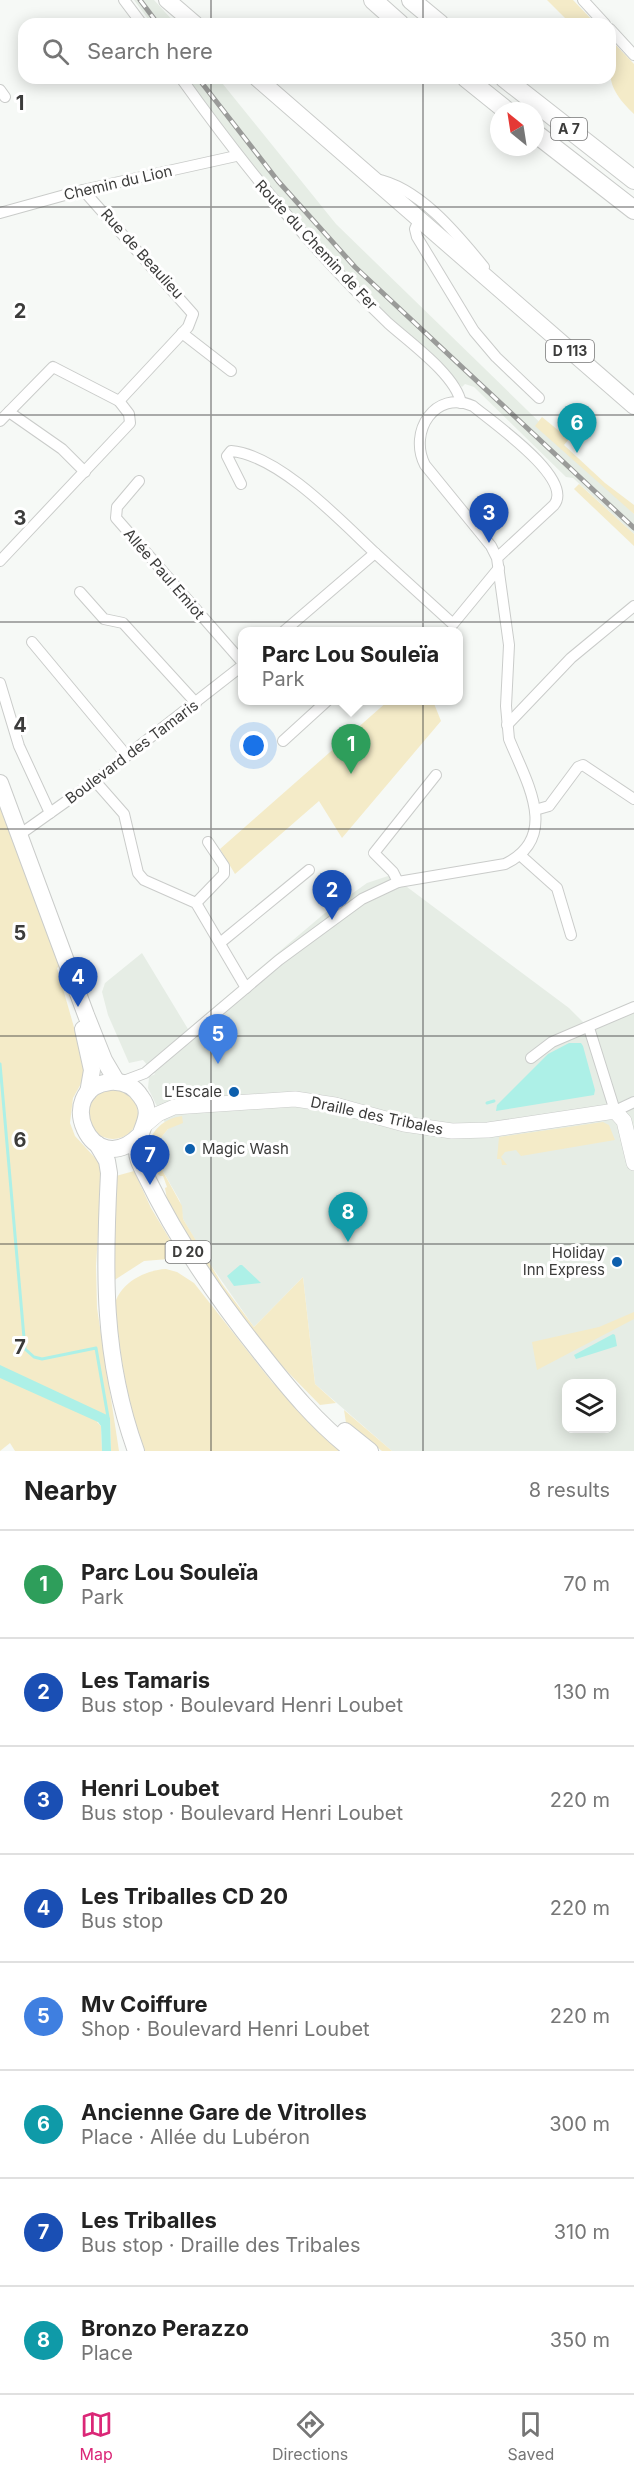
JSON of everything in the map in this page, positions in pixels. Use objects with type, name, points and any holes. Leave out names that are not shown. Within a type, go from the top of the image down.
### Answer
[{"type":"highway","points":[[373,0],[393,18]]},
{"type":"highway","points":[[411,0],[433,18]]},
{"type":"highway","points":[[473,84],[496,102]]},
{"type":"highway","name":"A 7","points":[[512,84],[634,180]]},
{"type":"highway","name":"A 7","points":[[544,140],[634,210]]},
{"type":"main road","points":[[167,0],[188,18]]},
{"type":"main road","name":"D 113","points":[[264,84],[634,406]]},
{"type":"main road","points":[[0,783],[104,1060],[119,1082]]},
{"type":"main road","points":[[66,958],[91,1063],[88,1093],[80,1111],[81,1121],[90,1138],[106,1148],[125,1146],[143,1130],[142,1098],[130,1086],[119,1082],[106,1083],[88,1093]]},
{"type":"main road","name":"D 20","points":[[143,1130],[137,1148],[138,1160],[173,1230],[210,1287],[310,1414],[353,1451]]},
{"type":"main road","points":[[97,1144],[107,1161],[109,1173],[104,1285],[124,1451]]},
{"type":"main road","name":"D 20","points":[[264,1358],[370,1451]]},
{"type":"main road","points":[[119,1396],[136,1451]]},
{"type":"street","points":[[124,0],[138,18]]},
{"type":"street","points":[[583,0],[600,18]]},
{"type":"street","points":[[616,36],[634,55]]},
{"type":"street","name":"Route du Chemin de Fer","points":[[185,84],[236,156],[310,242],[387,322],[451,382],[461,403]]},
{"type":"street","name":"Chemin du Lion","points":[[0,213],[83,190],[236,156]]},
{"type":"street","points":[[373,178],[392,182],[429,209],[471,252],[507,296]]},
{"type":"street","name":"Rue de Beaulieu","points":[[83,190],[192,310],[194,318],[119,401]]},
{"type":"street","points":[[419,220],[415,229],[417,237],[465,318],[495,357],[539,398]]},
{"type":"street","points":[[182,333],[231,371]]},
{"type":"street","points":[[0,421],[52,367],[119,401],[129,414],[129,428],[0,561]]},
{"type":"street","points":[[119,1082],[145,1073],[246,988],[362,899],[398,882],[505,864],[520,855],[534,837],[537,820],[535,810],[509,739],[507,726],[509,645],[498,563],[491,546],[425,465],[420,451],[420,432],[427,417],[437,409],[461,403],[473,406],[545,469],[559,495],[554,505],[498,563],[450,627]]},
{"type":"street","points":[[9,412],[62,449],[85,472]]},
{"type":"street","points":[[241,484],[227,462],[227,456],[231,451],[245,453],[289,477],[453,624]]},
{"type":"street","name":"Allée Paul Emiot","points":[[139,481],[117,507],[114,514],[116,518],[238,658]]},
{"type":"street","points":[[289,627],[375,553]]},
{"type":"street","points":[[80,592],[104,619],[123,623],[196,703]]},
{"type":"street","points":[[507,726],[571,658],[634,606]]},
{"type":"street","points":[[32,642],[127,756]]},
{"type":"street","name":"Boulevard des Tamaris","points":[[19,835],[95,781],[238,668]]},
{"type":"street","points":[[0,683],[19,746],[50,813]]},
{"type":"street","points":[[283,741],[323,705]]},
{"type":"street","points":[[535,810],[549,806],[578,767],[583,765],[634,799]]},
{"type":"street","points":[[398,882],[393,872],[374,853],[436,775]]},
{"type":"street","points":[[95,781],[124,814],[135,867],[141,878],[196,903],[246,988]]},
{"type":"street","points":[[196,903],[224,874],[224,866],[208,842]]},
{"type":"street","points":[[520,855],[557,888],[571,935]]},
{"type":"street","points":[[220,943],[309,870]]},
{"type":"street","points":[[531,1058],[552,1042],[634,1007]]},
{"type":"street","points":[[588,1028],[615,1112],[624,1121],[634,1163]]},
{"type":"street","points":[[142,1098],[145,1073]]},
{"type":"street","name":"Draille des Tribales","points":[[142,1098],[174,1107],[295,1100],[335,1106],[414,1126],[452,1131],[488,1130],[615,1112]]},
{"type":"street","points":[[615,1112],[634,1102]]},
{"type":"street","name":"Draille des Tribales","points":[[143,1130],[158,1114],[174,1107]]},
{"type":"shaded area","points":[[134,0],[154,0],[170,18],[148,18]]},
{"type":"shaded area","points":[[547,0],[573,0],[590,18],[565,18]]},
{"type":"shaded area","points":[[616,45],[634,64],[634,114],[612,84],[616,84]]},
{"type":"shaded area","points":[[190,84],[223,84],[336,224],[634,514],[634,534],[573,478],[566,477],[474,387],[465,384],[462,387],[379,308],[261,178]]},
{"type":"shaded area","points":[[542,417],[569,439],[564,445],[605,483],[634,505],[634,514],[535,426]]},
{"type":"shaded area","points":[[579,484],[634,534],[634,546],[574,489]]},
{"type":"shaded area","points":[[383,705],[435,705],[441,721],[342,838],[319,801],[235,874],[220,849]]},
{"type":"shaded area","points":[[0,805],[60,966],[57,968],[84,1062],[83,1080],[73,1098],[70,1123],[75,1136],[97,1160],[102,1170],[96,1266],[97,1308],[119,1451],[111,1451],[110,1418],[97,1422],[101,1426],[102,1451],[15,1451],[10,1443],[0,1451]]},
{"type":"shaded area","points":[[391,875],[569,1008],[585,1024],[634,1001],[634,1451],[392,1451],[315,1384],[303,1277],[254,1327],[205,1257],[183,1219],[180,1201],[161,1168],[155,1145],[168,1129],[148,1088],[149,1077],[155,1074],[143,1060],[129,1063],[108,1015],[102,992],[105,983],[142,953],[188,1029],[325,913],[367,883]]},
{"type":"shaded area","points":[[113,1089],[127,1093],[134,1100],[138,1114],[134,1128],[127,1135],[113,1139],[99,1135],[92,1128],[88,1114],[92,1100],[99,1093]]},
{"type":"shaded area","points":[[182,1116],[183,1123],[168,1129],[155,1145],[161,1168],[182,1206],[183,1219],[222,1284],[254,1327],[303,1277],[315,1384],[336,1403],[320,1405],[278,1362],[224,1297],[168,1205],[165,1188],[167,1187],[163,1176],[160,1176],[150,1166],[146,1148],[159,1126],[175,1117]]},
{"type":"shaded area","points":[[603,1122],[609,1125],[615,1140],[521,1156],[516,1150],[505,1152],[501,1157],[507,1165],[502,1165],[501,1159],[497,1159],[499,1137]]},
{"type":"shaded area","points":[[134,1171],[151,1208],[181,1258],[144,1261],[113,1281],[116,1176]]},
{"type":"shaded area","points":[[166,1269],[177,1272],[194,1283],[272,1382],[344,1451],[143,1451],[135,1426],[115,1325],[115,1303],[124,1287],[131,1281],[148,1272]]},
{"type":"shaded area","points":[[634,1312],[634,1319],[537,1370],[532,1342],[599,1327]]},
{"type":"shaded area","points":[[344,1410],[392,1451],[382,1451],[346,1423]]},
{"type":"water","points":[[569,1043],[581,1043],[583,1046],[595,1090],[594,1095],[496,1111],[497,1105],[548,1054]]},
{"type":"water","points":[[240,1265],[261,1283],[234,1286],[227,1276]]},
{"type":"water","points":[[613,1334],[617,1346],[576,1359],[574,1355]]},
{"type":"water","points":[[0,1365],[107,1415],[110,1418],[111,1451],[102,1451],[101,1426],[98,1422],[0,1378]]},
{"type":"waterway","points":[[0,1064],[25,1349],[34,1357],[42,1359],[96,1348],[108,1417]]},
{"type":"waterway","points":[[487,1103],[494,1101]]},
{"type":"railway","points":[[140,0],[154,18]]},
{"type":"railway","points":[[203,84],[278,181],[355,267],[634,528]]},
{"type":"place","name":"Ancienne Gare de Vitrolles","points":[[577,453]]},
{"type":"place","name":"Henri Loubet","points":[[489,543]]},
{"type":"place","name":"Parc Lou Souleïa","points":[[351,774]]},
{"type":"place","name":"Les Tamaris","points":[[332,920]]},
{"type":"place","name":"Les Triballes CD 20","points":[[78,1007]]},
{"type":"place","name":"Mv Coiffure","points":[[218,1064]]},
{"type":"place","name":"L'Escale","points":[[234,1092]]},
{"type":"place","name":"Magic Wash","points":[[190,1149]]},
{"type":"place","name":"Les Triballes","points":[[150,1185]]},
{"type":"place","name":"Bronzo Perazzo","points":[[348,1242]]},
{"type":"place","name":"Holiday Inn Express","points":[[617,1262]]}]
